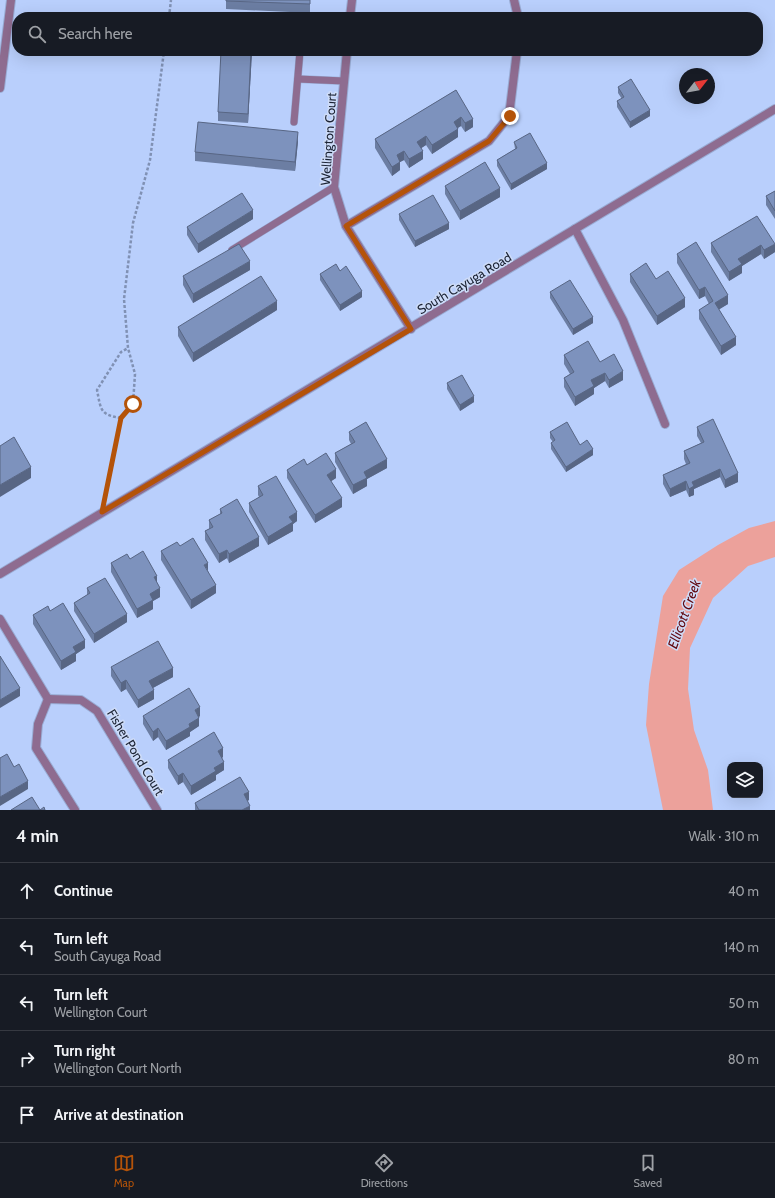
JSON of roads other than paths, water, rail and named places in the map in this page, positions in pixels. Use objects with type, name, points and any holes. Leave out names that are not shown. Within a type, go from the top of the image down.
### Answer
[{"type":"street","points":[[0,88],[11,0]]},
{"type":"street","points":[[351,12],[352,0]]},
{"type":"street","points":[[514,0],[517,12]]},
{"type":"street","name":"Wellington Court","points":[[346,56],[334,187],[346,226],[411,329]]},
{"type":"street","points":[[346,226],[489,141],[510,116],[516,56]]},
{"type":"street","name":"South Cayuga Road","points":[[0,574],[411,329],[775,109]]},
{"type":"street","points":[[575,229],[623,320],[665,424]]},
{"type":"street","points":[[0,619],[48,699],[38,724],[36,748],[75,810]]},
{"type":"street","name":"Fisher Pond Court","points":[[48,699],[81,700],[97,711],[157,810]]},
{"type":"lane","points":[[294,122],[300,56]]},
{"type":"lane","points":[[298,79],[344,81]]},
{"type":"lane","points":[[228,253],[334,187]]},
{"type":"water","name":"Ellicott Creek","points":[[775,521],[775,557],[748,566],[713,598],[690,648],[688,689],[694,730],[708,770],[713,810],[663,810],[646,725],[649,684],[663,596],[679,570],[718,545],[749,528]]}]
